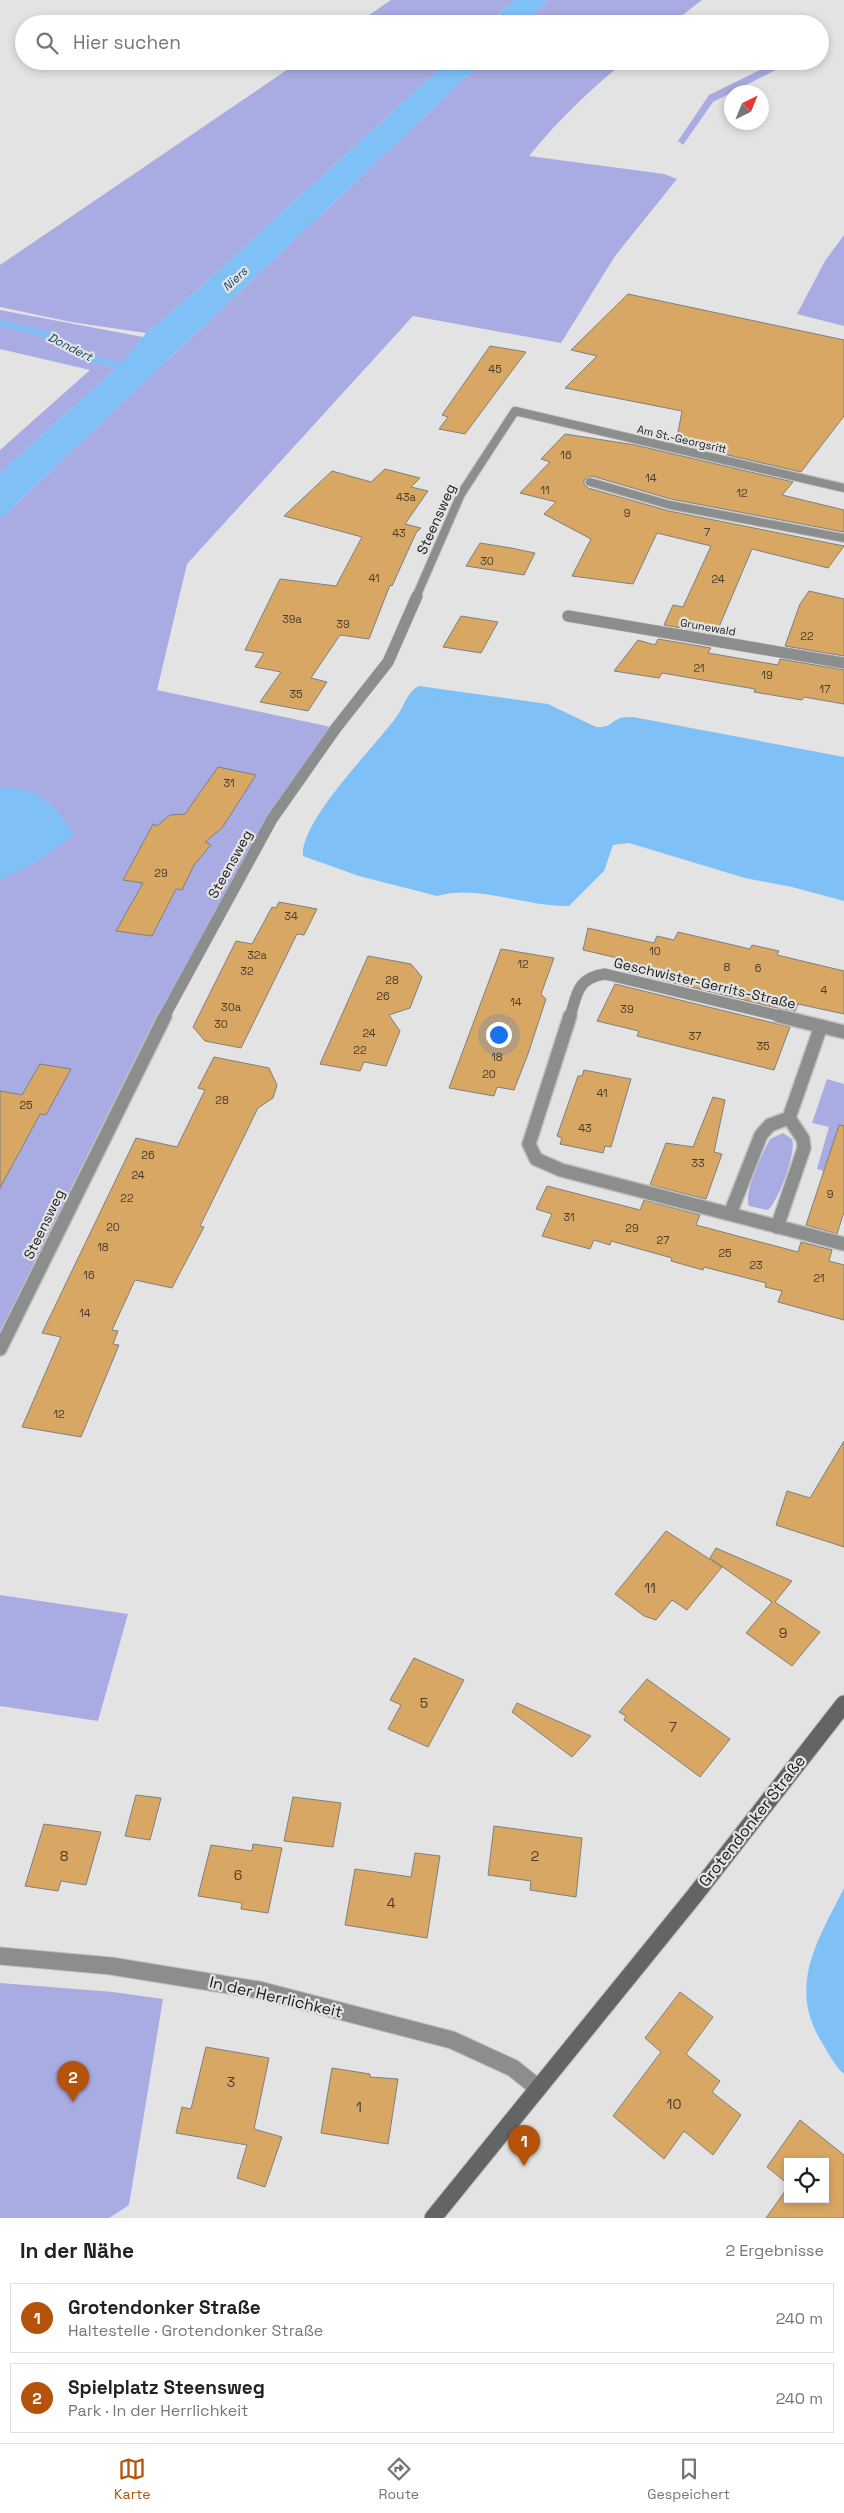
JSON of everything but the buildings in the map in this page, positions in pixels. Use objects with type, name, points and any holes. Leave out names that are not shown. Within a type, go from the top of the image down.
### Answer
[{"type":"main road","name":"Grotendonker Straße","points":[[433,2218],[695,1894],[844,1704]]},
{"type":"street","name":"Am St.-Georgsritt","points":[[515,411],[844,488]]},
{"type":"street","name":"Steensweg","points":[[0,1349],[153,1038],[272,819],[336,728],[388,662],[461,494],[515,411]]},
{"type":"street","points":[[590,482],[670,505],[844,538]]},
{"type":"street","name":"Grunewald","points":[[568,616],[844,663]]},
{"type":"street","name":"Geschwister-Gerrits-Straße","points":[[844,1032],[605,974],[591,976],[580,986],[529,1144],[531,1152],[536,1159],[561,1170],[844,1244]]},
{"type":"street","points":[[789,1118],[821,1026]]},
{"type":"street","points":[[730,1214],[760,1135],[770,1125],[789,1118]]},
{"type":"street","points":[[778,1227],[804,1148],[803,1139],[789,1118]]},
{"type":"street","name":"In der Herrlichkeit","points":[[0,1956],[111,1966],[259,1990],[452,2040],[513,2068],[538,2088]]},
{"type":"shaded area","points":[[391,0],[514,0],[498,15],[369,15]]},
{"type":"shaded area","points":[[548,0],[702,0],[683,15],[532,15]]},
{"type":"shaded area","points":[[287,70],[438,70],[194,293],[146,333],[71,322],[0,307],[0,265]]},
{"type":"shaded area","points":[[474,70],[614,70],[551,130],[529,156],[664,174],[677,179],[615,256],[561,343],[413,316],[187,564],[157,690],[336,728],[272,819],[153,1038],[0,1349],[0,519]]},
{"type":"shaded area","points":[[760,70],[775,70],[746,85],[729,85]]},
{"type":"shaded area","points":[[724,88],[724,96],[713,102],[683,145],[678,141],[709,95]]},
{"type":"shaded area","points":[[844,235],[844,326],[797,314],[825,261]]},
{"type":"shaded area","points":[[0,310],[143,337],[121,364],[0,473],[0,450],[90,370],[0,349]]},
{"type":"shaded area","points":[[827,1079],[844,1084],[844,1164],[824,1171],[817,1169],[829,1127],[812,1123]]},
{"type":"shaded area","points":[[783,1133],[792,1139],[793,1145],[790,1164],[778,1196],[767,1210],[749,1206],[748,1200],[751,1183],[763,1153],[770,1139]]},
{"type":"shaded area","points":[[0,1595],[128,1614],[98,1721],[0,1706]]},
{"type":"shaded area","points":[[0,1983],[113,1992],[163,1999],[129,2205],[109,2218],[0,2218]]},
{"type":"water","points":[[514,0],[548,0],[532,15],[498,15]]},
{"type":"water","name":"Niers","points":[[438,70],[474,70],[0,519],[0,473],[121,364],[146,333],[194,293]]},
{"type":"water","points":[[419,686],[548,704],[596,727],[607,726],[620,718],[633,717],[844,757],[844,901],[792,887],[745,878],[629,843],[613,845],[604,871],[569,906],[536,903],[485,894],[452,893],[437,896],[359,876],[303,856],[305,841],[313,823],[341,784],[397,716],[411,692]]},
{"type":"water","points":[[0,787],[26,790],[44,799],[60,814],[74,835],[35,863],[0,880]]},
{"type":"water","points":[[844,1888],[844,2074],[824,2046],[813,2025],[807,2004],[807,1985],[810,1965],[816,1946]]},
{"type":"waterway","name":"Dondert","points":[[0,323],[51,336],[91,360],[131,366]]},
{"type":"place","name":"Spielplatz Steensweg","points":[[73,2102]]},
{"type":"place","name":"Grotendonker Straße","points":[[524,2166]]}]
